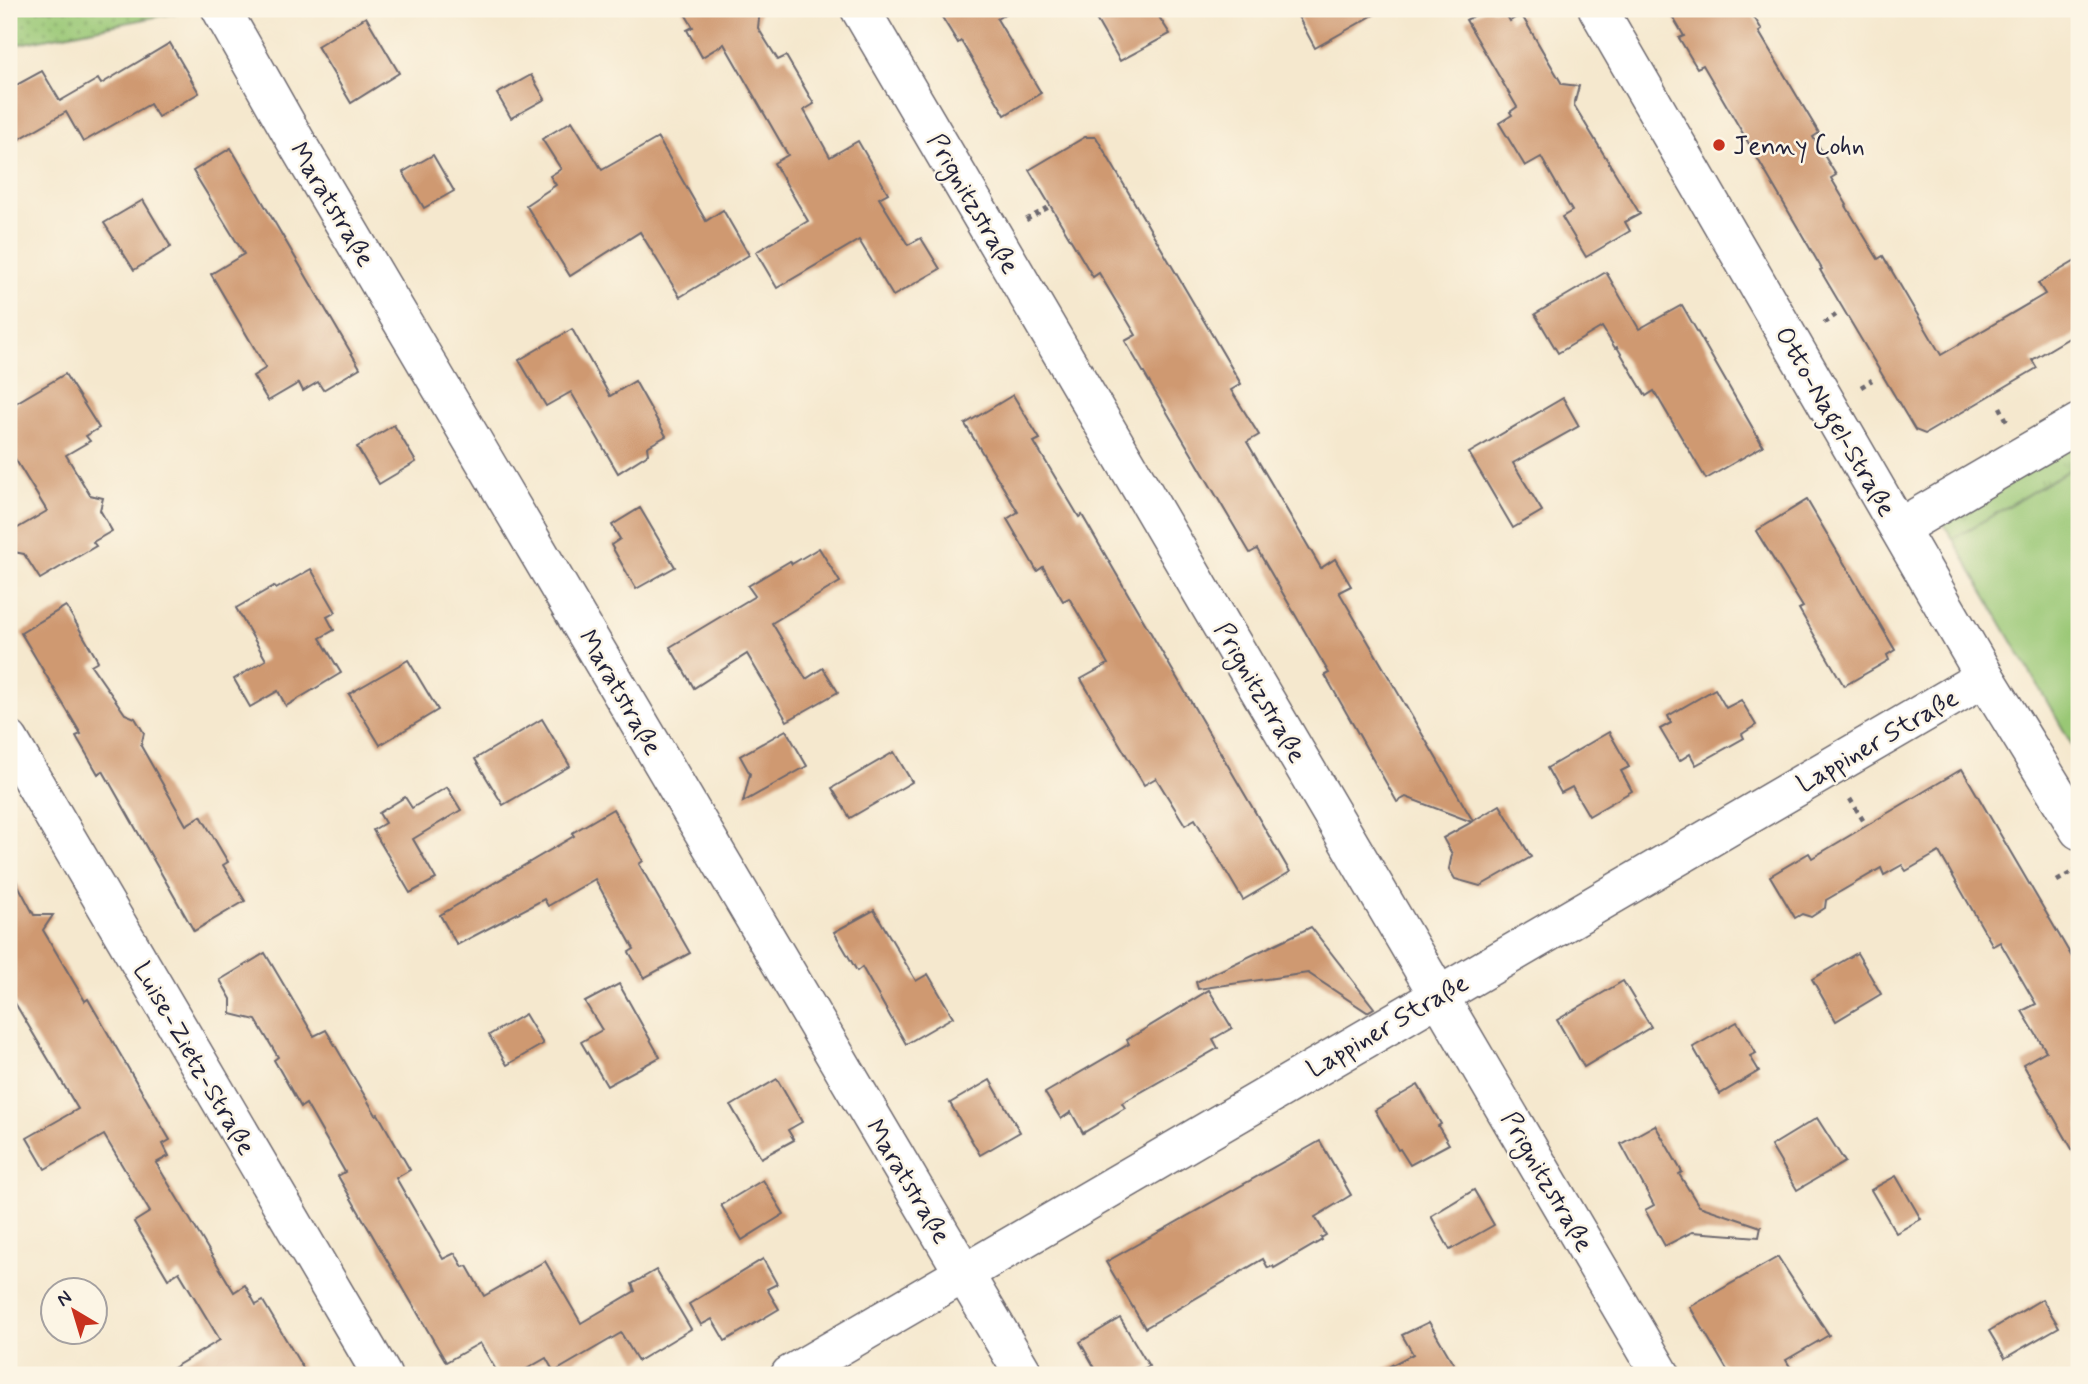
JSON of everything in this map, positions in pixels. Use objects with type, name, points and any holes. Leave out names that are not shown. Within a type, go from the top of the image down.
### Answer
[{"type":"street","name":"Maratstraße","points":[[221,9],[1024,1375]]},
{"type":"street","name":"Prignitzstraße","points":[[860,9],[1661,1375]]},
{"type":"street","name":"Otto-Nagel-Straße","points":[[1598,9],[1986,677],[2079,828]]},
{"type":"street","points":[[1899,528],[2079,423]]},
{"type":"street","name":"Lappiner Straße","points":[[790,1375],[1986,677]]},
{"type":"street","name":"Luise-Zietz-Straße","points":[[9,740],[382,1375]]},
{"type":"path","points":[[1028,219],[1049,207]]},
{"type":"path","points":[[1820,325],[1836,315]]},
{"type":"path","points":[[1858,389],[1872,380]]},
{"type":"path","points":[[1847,795],[1866,825]]},
{"type":"path","points":[[2057,881],[2079,867]]},
{"type":"green space","points":[[9,9],[173,9],[175,13],[9,46]]},
{"type":"green space","points":[[2079,434],[2079,464],[1953,539],[1938,515]]},
{"type":"green space","points":[[2079,464],[2079,757],[1953,539]]},
{"type":"building","points":[[682,9],[760,9],[758,28],[778,60],[786,56],[814,104],[804,110],[830,157],[858,141],[888,193],[879,198],[908,245],[921,238],[940,269],[893,296],[859,240],[777,288],[756,252],[808,221],[774,163],[788,155],[724,44],[702,57],[687,30],[693,27]]},
{"type":"building","points":[[937,9],[1012,9],[997,19],[1041,93],[1005,115],[961,41],[958,43]]},
{"type":"building","points":[[1113,9],[1154,9],[1170,34],[1120,61],[1096,19]]},
{"type":"building","points":[[1294,9],[1384,9],[1315,48]]},
{"type":"building","points":[[1486,9],[1503,9],[1510,21],[1521,14],[1562,84],[1579,86],[1574,105],[1640,214],[1625,222],[1630,231],[1586,257],[1562,217],[1572,211],[1541,157],[1525,166],[1499,123],[1512,115],[1510,112],[1517,107],[1466,20]]},
{"type":"building","points":[[1668,9],[1749,9],[1762,30],[1759,32],[1819,133],[1813,137],[1836,175],[1831,178],[1846,206],[1878,259],[1883,256],[1941,355],[2045,294],[2038,283],[2079,259],[2079,332],[2032,360],[2037,368],[1925,434],[1915,430],[1703,65],[1697,68],[1679,38],[1684,36]]},
{"type":"building","points":[[366,17],[399,73],[351,103],[317,46]]},
{"type":"building","points":[[170,43],[199,93],[158,117],[150,104],[83,142],[66,112],[9,145],[9,89],[42,71],[60,101],[98,79],[101,84]]},
{"type":"building","points":[[531,75],[545,99],[511,118],[497,94]]},
{"type":"building","points":[[572,121],[602,170],[658,138],[706,221],[723,210],[749,255],[680,297],[640,232],[570,276],[526,205],[556,185],[550,176],[561,169],[542,139]]},
{"type":"building","points":[[1085,137],[1096,137],[1241,384],[1231,390],[1259,435],[1247,442],[1321,568],[1335,559],[1351,586],[1339,592],[1473,821],[1500,805],[1531,857],[1480,886],[1455,879],[1449,869],[1452,854],[1443,838],[1472,822],[1406,797],[1397,802],[1325,675],[1329,673],[1257,549],[1250,553],[1125,341],[1136,335],[1099,273],[1093,277],[1029,170]]},
{"type":"building","points":[[231,148],[360,368],[323,390],[318,382],[303,391],[299,383],[268,401],[253,376],[266,368],[211,274],[244,254],[193,171]]},
{"type":"building","points":[[433,155],[454,191],[424,208],[403,172]]},
{"type":"building","points":[[143,200],[171,247],[134,270],[104,223]]},
{"type":"building","points":[[1606,272],[1639,329],[1682,305],[1763,446],[1706,479],[1654,391],[1646,396],[1602,327],[1558,353],[1535,314]]},
{"type":"building","points":[[572,329],[610,396],[635,381],[666,436],[647,447],[648,454],[618,473],[571,392],[546,406],[519,360]]},
{"type":"building","points":[[65,374],[99,428],[86,436],[90,441],[66,455],[90,495],[103,498],[100,510],[112,531],[93,542],[96,546],[40,579],[24,554],[9,551],[16,540],[11,532],[47,511],[9,449],[9,407]]},
{"type":"building","points":[[1013,395],[1040,439],[1034,442],[1079,517],[1082,515],[1290,872],[1243,900],[1195,819],[1185,825],[1156,778],[1144,785],[1081,679],[1108,664],[1069,598],[1063,601],[1043,567],[1037,571],[1007,519],[1018,512],[965,424]]},
{"type":"building","points":[[1563,398],[1579,426],[1513,463],[1542,511],[1513,528],[1469,453]]},
{"type":"building","points":[[394,425],[416,462],[379,484],[357,447]]},
{"type":"building","points":[[1807,500],[1895,650],[1887,655],[1889,660],[1844,686],[1799,609],[1803,607],[1756,531]]},
{"type":"building","points":[[640,508],[675,567],[636,589],[611,545],[620,539],[612,525]]},
{"type":"building","points":[[819,548],[840,582],[772,623],[806,679],[823,668],[838,692],[787,721],[747,654],[694,688],[670,647],[755,596],[748,586],[790,561],[792,564]]},
{"type":"building","points":[[311,569],[336,612],[327,617],[334,630],[320,638],[341,673],[286,706],[278,691],[250,707],[234,679],[266,660],[236,608]]},
{"type":"building","points":[[66,606],[98,661],[91,665],[125,714],[135,718],[144,733],[141,746],[186,825],[201,816],[228,862],[223,865],[245,901],[194,931],[103,771],[98,774],[76,736],[81,734],[21,633]]},
{"type":"building","points":[[408,660],[438,710],[380,745],[349,694]]},
{"type":"building","points":[[1715,689],[1726,708],[1741,700],[1756,725],[1742,734],[1744,738],[1696,765],[1690,754],[1679,761],[1660,729],[1671,723],[1668,716]]},
{"type":"building","points":[[542,719],[570,766],[503,805],[475,759]]},
{"type":"building","points":[[786,730],[807,766],[743,802],[750,774],[740,756]]},
{"type":"building","points":[[1609,732],[1629,767],[1621,771],[1632,791],[1589,816],[1572,787],[1561,793],[1547,768]]},
{"type":"building","points":[[894,752],[912,782],[850,818],[832,788]]},
{"type":"building","points":[[1962,769],[2079,969],[2079,1161],[2023,1064],[2046,1051],[2022,1011],[2036,1004],[2000,942],[1993,946],[1939,852],[1906,871],[1902,865],[1884,875],[1881,868],[1826,900],[1825,908],[1811,917],[1802,914],[1795,918],[1770,876],[1809,853],[1812,858]]},
{"type":"building","points":[[447,787],[461,810],[413,839],[436,879],[410,893],[373,830],[385,823],[379,813],[405,797],[412,808]]},
{"type":"building","points":[[613,809],[643,861],[639,864],[690,953],[644,978],[629,952],[634,949],[595,879],[548,906],[544,899],[457,945],[440,915],[574,836],[572,833]]},
{"type":"building","points":[[9,868],[34,915],[53,915],[43,930],[85,1001],[88,999],[170,1140],[163,1144],[169,1156],[156,1163],[234,1292],[245,1285],[256,1305],[263,1301],[307,1375],[161,1375],[220,1340],[179,1272],[168,1279],[134,1222],[150,1212],[104,1135],[45,1169],[27,1138],[78,1109],[9,993]]},
{"type":"building","points":[[874,910],[916,981],[928,974],[953,1017],[906,1044],[862,967],[857,971],[834,932]]},
{"type":"building","points":[[1311,927],[1374,1008],[1367,1012],[1308,973],[1198,989],[1196,982]]},
{"type":"building","points":[[265,953],[314,1036],[326,1030],[376,1115],[378,1114],[410,1170],[396,1178],[443,1259],[455,1253],[463,1267],[467,1266],[484,1296],[545,1261],[581,1323],[635,1291],[632,1284],[656,1270],[691,1329],[638,1361],[621,1333],[554,1372],[546,1358],[516,1375],[499,1375],[480,1343],[446,1362],[338,1176],[345,1172],[306,1104],[301,1107],[274,1060],[278,1057],[256,1020],[231,1014],[231,999],[220,980]]},
{"type":"building","points":[[1857,953],[1881,994],[1836,1021],[1812,979]]},
{"type":"building","points":[[1623,981],[1651,1027],[1584,1067],[1557,1020]]},
{"type":"building","points":[[619,984],[660,1057],[607,1086],[581,1042],[602,1030],[585,1002]]},
{"type":"building","points":[[1209,990],[1232,1028],[1213,1039],[1218,1048],[1122,1103],[1125,1108],[1083,1133],[1071,1112],[1061,1119],[1045,1093],[1129,1044],[1127,1040]]},
{"type":"building","points":[[525,1014],[543,1044],[507,1065],[489,1035]]},
{"type":"building","points":[[1737,1022],[1756,1053],[1750,1056],[1759,1071],[1720,1094],[1693,1047]]},
{"type":"building","points":[[777,1079],[802,1122],[788,1130],[794,1140],[761,1158],[731,1106]]},
{"type":"building","points":[[990,1080],[1020,1132],[980,1155],[950,1103]]},
{"type":"building","points":[[1418,1085],[1441,1124],[1438,1126],[1449,1144],[1410,1165],[1375,1110]]},
{"type":"building","points":[[1817,1118],[1845,1162],[1797,1190],[1771,1146]]},
{"type":"building","points":[[1655,1125],[1682,1172],[1679,1174],[1699,1206],[1761,1227],[1759,1237],[1692,1232],[1665,1246],[1645,1210],[1654,1205],[1621,1144]]},
{"type":"building","points":[[1320,1141],[1351,1195],[1315,1217],[1326,1235],[1322,1240],[1274,1268],[1268,1268],[1263,1259],[1145,1328],[1106,1262]]},
{"type":"building","points":[[1896,1176],[1921,1219],[1896,1233],[1871,1190]]},
{"type":"building","points":[[763,1180],[784,1214],[742,1240],[721,1205]]},
{"type":"building","points":[[1474,1190],[1494,1225],[1450,1250],[1431,1216]]},
{"type":"building","points":[[1778,1257],[1829,1335],[1786,1360],[1795,1375],[1730,1375],[1690,1307]]},
{"type":"building","points":[[763,1259],[777,1284],[767,1289],[779,1309],[725,1341],[712,1319],[701,1325],[689,1304]]},
{"type":"building","points":[[2042,1299],[2059,1327],[2005,1358],[1989,1331]]},
{"type":"building","points":[[1120,1318],[1149,1366],[1132,1375],[1099,1375],[1080,1342]]},
{"type":"building","points":[[1429,1322],[1460,1375],[1373,1375],[1413,1354],[1402,1335]]},
{"type":"place","name":"Jenny Cohn","points":[[1719,145]]}]
